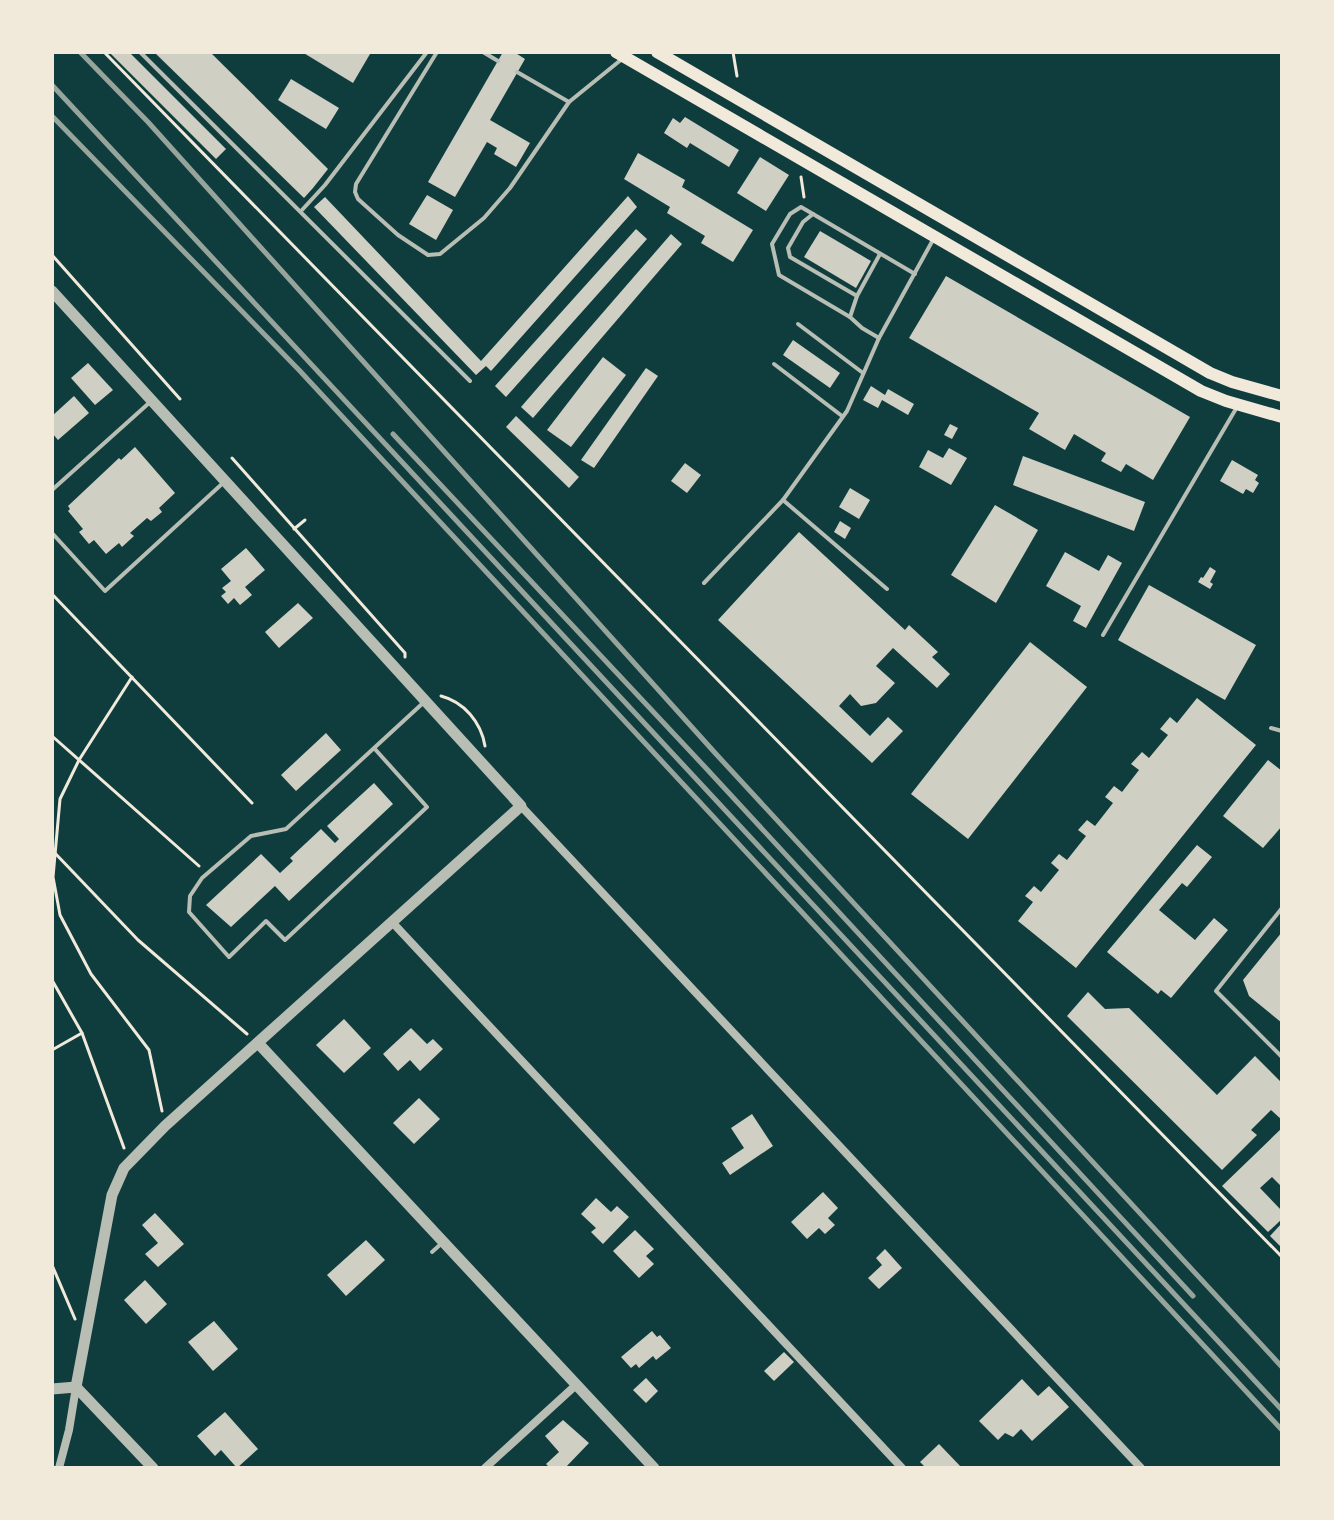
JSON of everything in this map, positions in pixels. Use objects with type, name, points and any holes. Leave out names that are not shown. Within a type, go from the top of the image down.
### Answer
[{"type":"main road","points":[[657,52],[1210,373],[1282,396]]},
{"type":"main road","points":[[623,54],[1201,391],[1282,417]]},
{"type":"street","points":[[52,291],[521,806],[1141,1468]]},
{"type":"street","points":[[59,1468],[69,1430],[112,1195],[124,1168],[165,1126],[521,806]]},
{"type":"street","points":[[392,922],[902,1468]]},
{"type":"street","points":[[258,1043],[654,1468]]},
{"type":"street","points":[[485,1468],[576,1385]]},
{"type":"street","points":[[52,1389],[76,1387]]},
{"type":"street","points":[[76,1387],[153,1468]]},
{"type":"lane","points":[[140,52],[470,381]]},
{"type":"lane","points":[[301,211],[325,185],[427,52]]},
{"type":"lane","points":[[437,52],[356,184],[355,192],[358,199],[398,235],[428,255],[440,254],[484,218],[520,175],[569,102],[623,54]]},
{"type":"lane","points":[[483,52],[498,61]]},
{"type":"lane","points":[[517,72],[569,102]]},
{"type":"lane","points":[[879,338],[779,275],[772,244],[790,214],[801,207],[915,274]]},
{"type":"lane","points":[[813,214],[803,222],[788,248],[790,257],[857,296]]},
{"type":"lane","points":[[704,583],[783,500],[843,417],[879,338],[935,237]]},
{"type":"lane","points":[[850,317],[857,296],[880,254]]},
{"type":"lane","points":[[798,324],[864,374]]},
{"type":"lane","points":[[774,364],[843,417]]},
{"type":"lane","points":[[52,490],[151,401]]},
{"type":"lane","points":[[1103,635],[1239,405]]},
{"type":"lane","points":[[52,533],[105,591],[224,482]]},
{"type":"lane","points":[[783,500],[887,589]]},
{"type":"lane","points":[[374,748],[427,807],[285,940],[266,921],[229,957],[189,912],[190,896],[207,874],[251,836],[286,829],[424,701]]},
{"type":"lane","points":[[1271,728],[1282,731]]},
{"type":"lane","points":[[1282,908],[1216,991],[1282,1057]]},
{"type":"lane","points":[[432,1252],[443,1242]]},
{"type":"path","points":[[104,52],[1282,1257]]},
{"type":"path","points":[[733,52],[737,76]]},
{"type":"path","points":[[800,165],[805,210]]},
{"type":"path","points":[[52,255],[180,399]]},
{"type":"path","points":[[232,458],[405,653],[405,665]]},
{"type":"path","points":[[52,594],[252,803]]},
{"type":"path","points":[[132,677],[79,760],[60,799],[53,877],[60,915],[91,974],[149,1050],[165,1126]]},
{"type":"path","points":[[52,736],[207,874]]},
{"type":"path","points":[[53,851],[138,940],[258,1043]]},
{"type":"path","points":[[52,980],[82,1033],[124,1148]]},
{"type":"path","points":[[52,1050],[82,1033]]},
{"type":"path","points":[[52,1265],[76,1322]]},
{"type":"building","points":[[109,52],[129,52],[226,149],[216,159]]},
{"type":"building","points":[[154,52],[210,52],[328,169],[304,198]]},
{"type":"building","points":[[302,52],[366,52],[370,54],[353,83]]},
{"type":"building","points":[[503,52],[514,52],[525,59],[490,120],[530,143],[516,167],[494,154],[497,148],[487,142],[455,197],[428,182]]},
{"type":"building","points":[[291,79],[339,108],[326,129],[278,100]]},
{"type":"building","points":[[685,117],[739,150],[729,167],[690,143],[687,148],[664,133],[673,118],[680,123]]},
{"type":"building","points":[[638,153],[685,180],[682,187],[753,230],[733,262],[701,243],[705,236],[667,213],[670,207],[624,179]]},
{"type":"building","points":[[760,157],[789,175],[766,211],[737,193]]},
{"type":"building","points":[[427,195],[453,210],[436,240],[409,224]]},
{"type":"building","points":[[628,196],[637,207],[491,371],[486,366],[476,375],[314,207],[325,197],[481,361]]},
{"type":"building","points":[[636,229],[647,239],[506,397],[495,386]]},
{"type":"building","points":[[820,231],[871,261],[856,288],[804,257]]},
{"type":"building","points":[[671,234],[682,244],[533,418],[521,407]]},
{"type":"building","points":[[946,276],[1190,417],[1153,480],[1126,464],[1121,472],[1101,461],[1106,453],[1074,434],[1065,450],[1029,429],[1039,413],[909,338]]},
{"type":"building","points":[[793,340],[840,373],[830,388],[783,355]]},
{"type":"building","points":[[603,357],[626,375],[571,447],[547,430]]},
{"type":"building","points":[[88,363],[113,390],[95,405],[71,378]]},
{"type":"building","points":[[646,368],[658,376],[594,468],[581,460]]},
{"type":"building","points":[[871,386],[885,395],[888,389],[914,404],[908,415],[882,400],[878,408],[863,400]]},
{"type":"building","points":[[74,396],[89,413],[58,440],[52,433],[52,416]]},
{"type":"building","points":[[516,416],[579,477],[569,488],[506,427]]},
{"type":"building","points":[[950,424],[958,428],[952,439],[944,435]]},
{"type":"building","points":[[135,447],[175,493],[159,508],[162,512],[151,521],[147,518],[130,533],[134,536],[122,547],[119,543],[106,554],[94,540],[89,544],[79,532],[83,529],[68,511],[68,506]]},
{"type":"building","points":[[949,448],[967,458],[951,485],[919,467],[928,450],[943,458]]},
{"type":"building","points":[[1023,456],[1145,502],[1134,531],[1013,485]]},
{"type":"building","points":[[1232,460],[1258,475],[1255,480],[1259,483],[1253,493],[1246,489],[1243,494],[1220,481]]},
{"type":"building","points":[[685,463],[701,475],[687,493],[671,481]]},
{"type":"building","points":[[850,488],[870,500],[859,519],[839,507]]},
{"type":"building","points":[[995,505],[1038,530],[996,603],[951,575]]},
{"type":"building","points":[[840,521],[851,528],[845,539],[834,532]]},
{"type":"building","points":[[799,532],[905,630],[909,625],[938,652],[932,657],[950,674],[937,688],[893,648],[876,666],[895,683],[876,703],[861,706],[850,694],[839,706],[870,736],[888,717],[903,731],[872,763],[718,620]]},
{"type":"building","points":[[246,548],[265,570],[245,587],[252,595],[240,605],[234,598],[228,604],[221,596],[226,592],[222,588],[231,581],[221,569]]},
{"type":"building","points":[[1065,552],[1099,571],[1108,555],[1122,563],[1086,628],[1073,621],[1081,606],[1046,586]]},
{"type":"building","points":[[1210,567],[1216,571],[1210,589],[1198,582]]},
{"type":"building","points":[[1149,585],[1256,645],[1225,700],[1118,640]]},
{"type":"building","points":[[298,603],[313,618],[279,648],[265,632]]},
{"type":"building","points":[[1030,642],[1087,687],[968,839],[911,794]]},
{"type":"building","points":[[1197,698],[1256,745],[1076,968],[1018,921],[1033,902],[1025,896],[1034,886],[1041,892],[1059,870],[1051,863],[1059,854],[1067,860],[1086,836],[1078,830],[1087,820],[1095,826],[1113,803],[1105,797],[1114,786],[1122,792],[1139,770],[1131,764],[1142,752],[1149,758],[1168,735],[1160,729],[1170,717],[1177,723]]},
{"type":"building","points":[[326,733],[341,750],[296,791],[281,775]]},
{"type":"building","points":[[1268,760],[1282,771],[1282,826],[1263,848],[1223,816]]},
{"type":"building","points":[[374,783],[393,804],[289,901],[275,886],[231,927],[206,905],[261,854],[280,873],[293,861],[290,858],[321,829],[335,843],[339,839],[327,826]]},
{"type":"building","points":[[1197,845],[1212,857],[1187,887],[1182,883],[1159,910],[1195,940],[1214,918],[1228,930],[1171,998],[1161,990],[1158,994],[1107,952]]},
{"type":"building","points":[[1282,932],[1282,1023],[1249,996],[1243,980]]},
{"type":"building","points":[[1088,992],[1105,1009],[1129,1008],[1217,1095],[1255,1056],[1282,1083],[1282,1120],[1271,1110],[1251,1130],[1257,1135],[1222,1170],[1067,1016]]},
{"type":"building","points":[[344,1019],[371,1048],[344,1073],[316,1045]]},
{"type":"building","points":[[411,1028],[427,1044],[433,1039],[443,1049],[420,1071],[410,1060],[398,1071],[383,1054]]},
{"type":"building","points":[[419,1098],[440,1119],[414,1144],[393,1123]]},
{"type":"building","points":[[752,1114],[773,1146],[730,1175],[722,1163],[744,1148],[731,1128]]},
{"type":"building","points":[[1282,1128],[1282,1187],[1272,1177],[1260,1188],[1282,1211],[1282,1219],[1268,1232],[1222,1186]]},
{"type":"building","points":[[823,1192],[838,1208],[828,1218],[835,1225],[825,1234],[819,1228],[807,1239],[791,1222]]},
{"type":"building","points":[[596,1198],[611,1212],[617,1206],[629,1217],[603,1244],[591,1232],[596,1228],[581,1214]]},
{"type":"building","points":[[155,1213],[184,1244],[158,1267],[145,1254],[158,1243],[142,1225]]},
{"type":"building","points":[[1282,1223],[1282,1248],[1270,1236]]},
{"type":"building","points":[[635,1230],[654,1249],[646,1256],[654,1264],[639,1278],[613,1251]]},
{"type":"building","points":[[366,1240],[385,1260],[346,1296],[327,1275]]},
{"type":"building","points":[[885,1249],[902,1268],[879,1289],[868,1278],[882,1265],[876,1258]]},
{"type":"building","points":[[145,1280],[167,1304],[146,1324],[124,1300]]},
{"type":"building","points":[[214,1321],[238,1349],[213,1371],[188,1342]]},
{"type":"building","points":[[652,1331],[671,1348],[656,1360],[653,1356],[639,1368],[636,1364],[631,1368],[621,1357]]},
{"type":"building","points":[[784,1352],[794,1362],[774,1381],[764,1371]]},
{"type":"building","points":[[646,1378],[658,1391],[646,1403],[633,1390]]},
{"type":"building","points":[[1022,1379],[1038,1396],[1049,1386],[1069,1407],[1032,1441],[1021,1429],[1013,1437],[1005,1433],[998,1440],[979,1421]]},
{"type":"building","points":[[225,1412],[258,1449],[237,1468],[221,1450],[215,1456],[197,1436]]},
{"type":"building","points":[[563,1420],[589,1443],[565,1468],[550,1468],[546,1464],[559,1452],[545,1436]]},
{"type":"building","points":[[939,1444],[962,1468],[926,1468],[920,1462]]},
{"type":"railway","points":[[80,52],[148,122],[716,754],[1282,1367]]},
{"type":"railway","points":[[52,85],[1282,1410]]},
{"type":"railway","points":[[52,116],[299,370],[1282,1430]]},
{"type":"railway","points":[[393,434],[1193,1296]]}]
